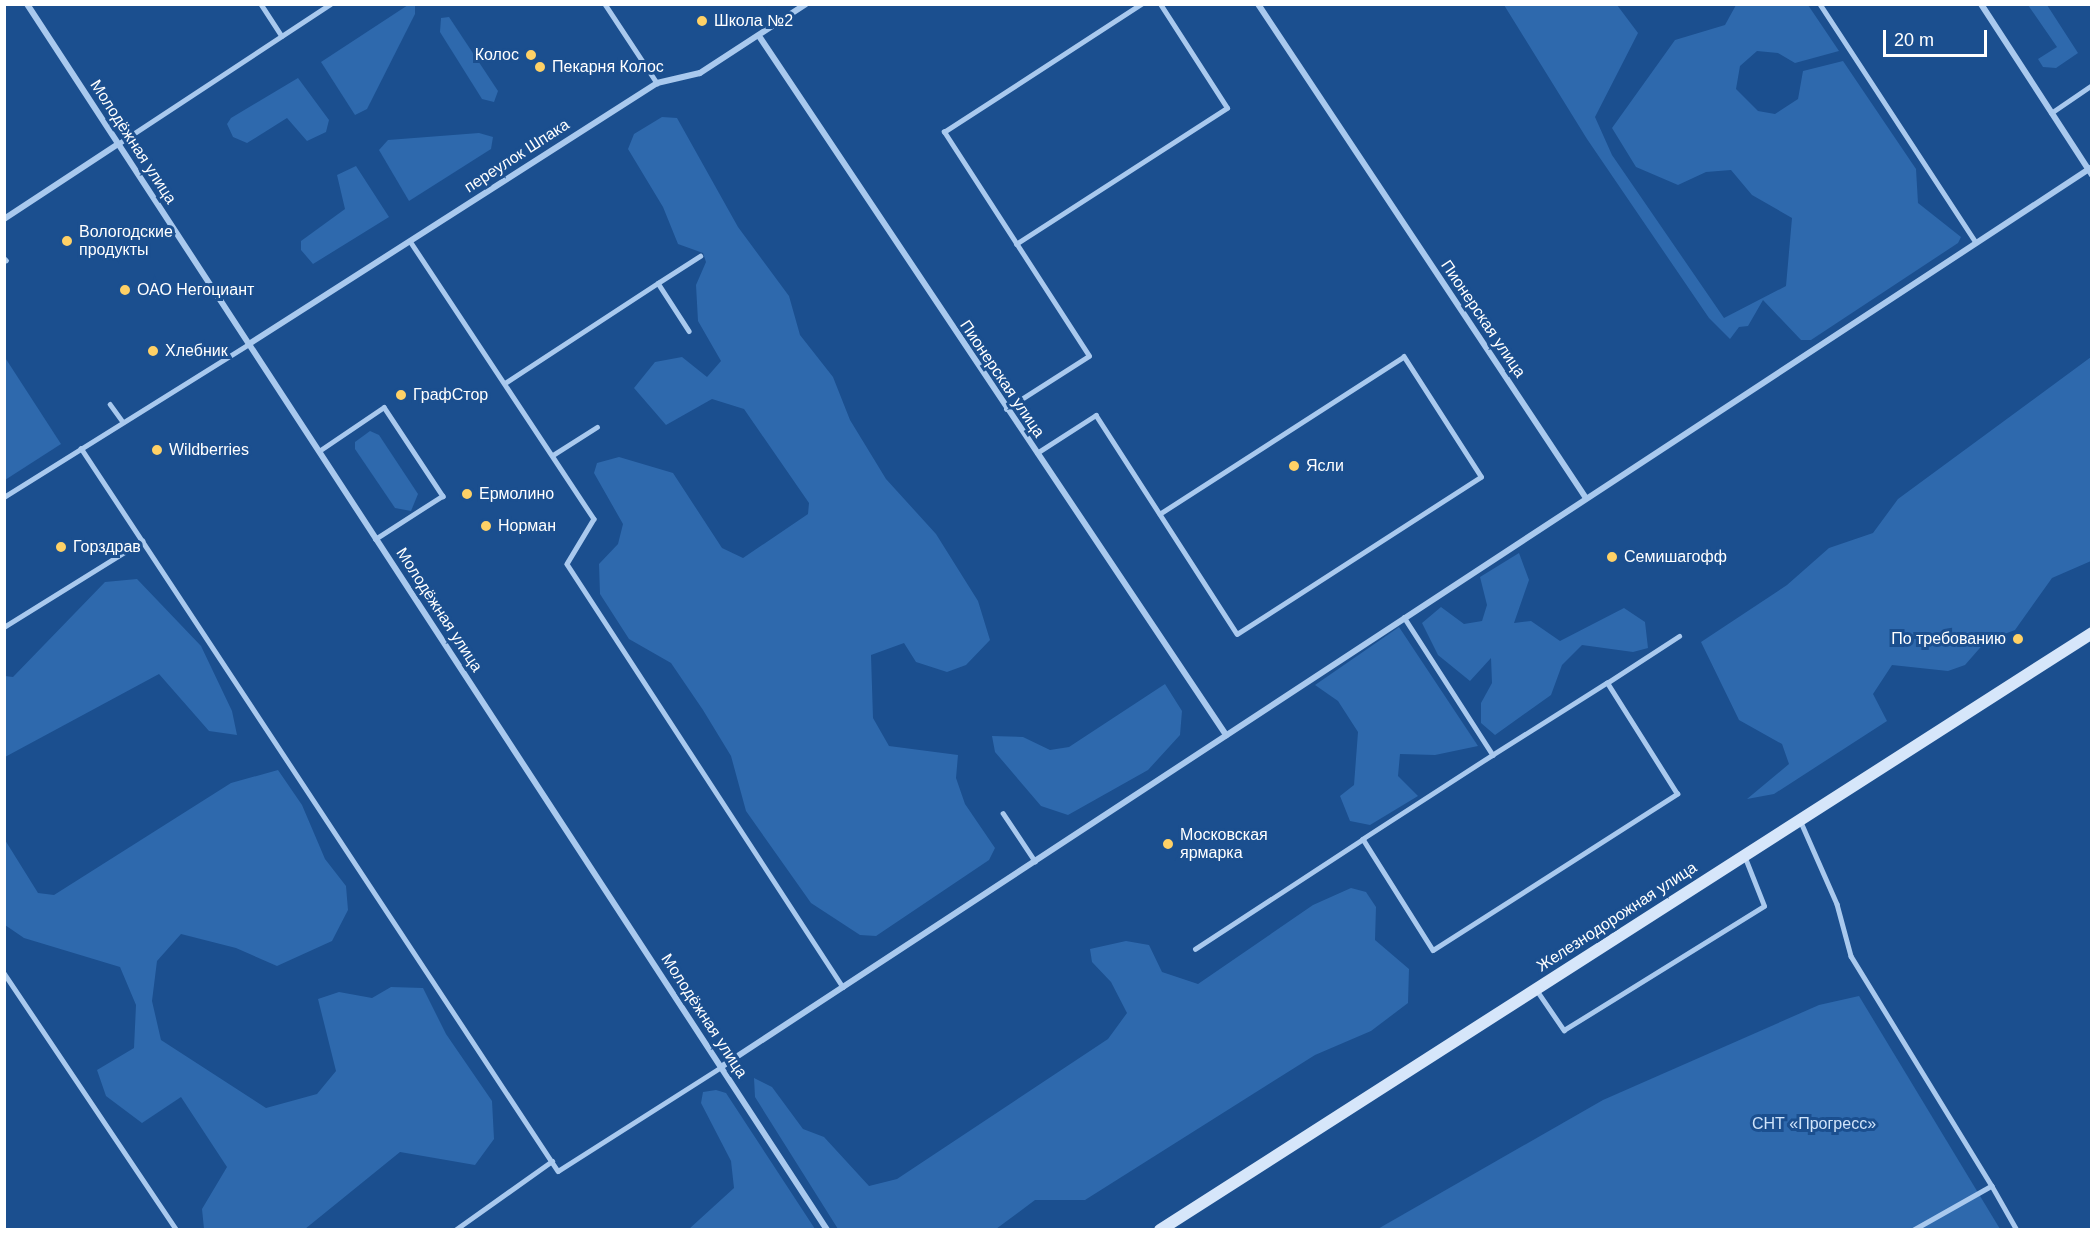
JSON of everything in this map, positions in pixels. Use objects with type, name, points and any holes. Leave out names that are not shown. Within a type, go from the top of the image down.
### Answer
[{"type":"main road","name":"Железнодорожная улица","points":[[1160,1230],[2091,633]]},
{"type":"street","name":"Молодёжная улица","points":[[27,4],[827,1230]]},
{"type":"street","name":"переулок Шпака","points":[[249,344],[657,83],[700,73],[806,4]]},
{"type":"street","name":"Пионерская улица","points":[[1258,4],[1586,498]]},
{"type":"street","points":[[722,1067],[1976,241],[2090,171],[1981,4]]},
{"type":"street","name":"Пионерская улица","points":[[759,36],[1006,410],[1226,735]]},
{"type":"street","points":[[4,219],[118,144]]},
{"type":"lane","points":[[261,4],[282,36]]},
{"type":"lane","points":[[118,144],[330,4]]},
{"type":"lane","points":[[605,4],[657,83]]},
{"type":"lane","points":[[1006,410],[1089,356],[944,132],[1141,4]]},
{"type":"lane","points":[[1016,244],[1227,108],[1160,4]]},
{"type":"lane","points":[[1820,4],[1976,241]]},
{"type":"lane","points":[[2051,113],[2091,85]]},
{"type":"lane","points":[[410,241],[594,519],[567,564],[843,987]]},
{"type":"lane","points":[[505,383],[700,256]]},
{"type":"lane","points":[[658,283],[689,331]]},
{"type":"lane","points":[[4,497],[249,344]]},
{"type":"lane","points":[[1036,454],[1096,415],[1237,634],[1481,477],[1404,357],[1160,514]]},
{"type":"lane","points":[[110,404],[123,422]]},
{"type":"lane","points":[[319,451],[384,407],[443,496],[376,539]]},
{"type":"lane","points":[[553,455],[597,427]]},
{"type":"lane","points":[[81,448],[558,1171],[722,1067]]},
{"type":"lane","points":[[4,627],[142,541]]},
{"type":"lane","points":[[1404,617],[1493,755]]},
{"type":"lane","points":[[1195,949],[1679,636]]},
{"type":"lane","points":[[1363,839],[1433,950],[1638,819],[1677,794],[1607,683]]},
{"type":"lane","points":[[1003,813],[1035,861]]},
{"type":"lane","points":[[1800,820],[1837,904],[1851,956],[2017,1230]]},
{"type":"lane","points":[[1536,989],[1564,1030],[1764,906],[1744,855]]},
{"type":"lane","points":[[4,973],[177,1230]]},
{"type":"lane","points":[[455,1230],[552,1161]]},
{"type":"lane","points":[[1914,1230],[1992,1186]]},
{"type":"green space","points":[[408,5],[415,6],[415,14],[367,109],[355,115],[321,62]]},
{"type":"green space","points":[[1504,5],[1617,5],[1638,33],[1595,117],[1612,155],[1724,318],[1786,286],[1792,218],[1752,195],[1731,170],[1706,172],[1678,185],[1636,167],[1612,128],[1675,40],[1725,25],[1736,5],[1808,5],[1839,51],[1795,63],[1778,53],[1757,51],[1740,66],[1736,89],[1758,111],[1775,114],[1798,99],[1803,71],[1843,61],[1916,169],[1918,203],[1961,237],[1958,243],[1811,340],[1801,340],[1763,300],[1748,326],[1739,327],[1730,339],[1709,318],[1587,139]]},
{"type":"green space","points":[[2028,5],[2047,5],[2078,53],[2056,68],[2043,67],[2038,59],[2057,47]]},
{"type":"green space","points":[[449,17],[498,91],[494,102],[482,99],[440,32],[441,18]]},
{"type":"green space","points":[[298,78],[329,120],[326,132],[307,141],[287,118],[247,143],[233,137],[227,124],[231,118]]},
{"type":"green space","points":[[662,117],[677,118],[738,227],[789,296],[800,335],[833,377],[850,420],[886,479],[936,534],[978,601],[990,640],[966,665],[947,672],[916,662],[904,643],[871,655],[873,718],[889,746],[958,755],[956,778],[965,804],[995,848],[989,860],[876,936],[860,935],[811,903],[746,811],[731,756],[671,663],[629,639],[600,594],[599,564],[618,544],[623,524],[594,473],[597,463],[619,457],[673,473],[722,548],[743,558],[808,514],[809,503],[744,409],[712,399],[666,425],[634,388],[655,362],[682,357],[707,377],[721,361],[698,321],[696,285],[706,262],[703,253],[678,244],[663,207],[628,149],[634,134]]},
{"type":"green space","points":[[479,133],[493,137],[491,149],[409,201],[379,150],[388,140]]},
{"type":"green space","points":[[356,166],[389,217],[313,264],[301,250],[301,241],[345,209],[337,175]]},
{"type":"green space","points":[[4,356],[61,444],[5,480],[4,480]]},
{"type":"green space","points":[[2091,357],[2091,561],[2052,578],[2015,630],[1986,641],[1965,665],[1948,671],[1892,665],[1873,694],[1887,721],[1774,794],[1747,799],[1789,764],[1782,744],[1739,720],[1701,642],[1787,585],[1829,548],[1873,533],[1898,499]]},
{"type":"green space","points":[[370,431],[379,435],[418,494],[411,511],[395,508],[355,449],[355,442]]},
{"type":"green space","points":[[1519,553],[1529,580],[1514,623],[1531,621],[1560,641],[1624,608],[1645,622],[1648,648],[1633,652],[1582,645],[1562,665],[1551,695],[1495,735],[1481,723],[1481,703],[1492,683],[1491,658],[1470,681],[1438,655],[1422,623],[1441,607],[1464,624],[1482,621],[1487,605],[1480,577]]},
{"type":"green space","points":[[137,579],[201,646],[232,711],[237,735],[209,731],[159,674],[5,757],[5,676],[13,677],[105,582]]},
{"type":"green space","points":[[1399,627],[1478,746],[1435,755],[1400,754],[1398,776],[1418,796],[1370,825],[1350,821],[1340,796],[1354,785],[1358,732],[1338,701],[1315,685]]},
{"type":"green space","points":[[1165,684],[1182,711],[1180,735],[1148,770],[1068,815],[1041,806],[995,752],[992,736],[1023,737],[1050,750],[1069,747]]},
{"type":"green space","points":[[278,770],[302,805],[325,859],[346,886],[348,910],[332,941],[277,966],[236,948],[181,934],[157,961],[152,1001],[161,1040],[266,1108],[317,1094],[336,1071],[318,999],[339,992],[372,998],[391,987],[423,988],[446,1034],[492,1101],[494,1139],[475,1165],[400,1152],[305,1229],[204,1229],[202,1209],[227,1167],[181,1097],[142,1123],[106,1096],[97,1070],[134,1048],[136,1005],[120,967],[24,938],[5,925],[5,840],[38,893],[54,895],[231,783]]},
{"type":"green space","points":[[1351,888],[1366,892],[1376,907],[1375,940],[1409,969],[1408,1003],[1371,1031],[1315,1055],[1085,1200],[1035,1200],[996,1229],[838,1229],[755,1097],[754,1078],[772,1087],[803,1129],[824,1137],[869,1186],[897,1179],[1108,1039],[1127,1013],[1111,982],[1092,962],[1090,949],[1126,941],[1149,945],[1162,972],[1198,984],[1313,905]]},
{"type":"green space","name":"СНТ «Прогресс»","points":[[1859,996],[2000,1229],[1376,1230],[1603,1100],[1819,1005]]},
{"type":"green space","points":[[716,1090],[726,1093],[815,1229],[689,1229],[734,1188],[731,1161],[701,1103],[703,1092]]},
{"type":"place","name":"Школа №2","points":[[702,21]]},
{"type":"place","name":"Колос","points":[[531,55]]},
{"type":"place","name":"Пекарня Колос","points":[[540,67]]},
{"type":"place","name":"Вологодские продукты","points":[[67,241]]},
{"type":"place","name":"ОАО Негоциант","points":[[125,290]]},
{"type":"place","name":"Хлебник","points":[[153,351]]},
{"type":"place","name":"ГрафСтор","points":[[401,395]]},
{"type":"place","name":"Wildberries","points":[[157,450]]},
{"type":"place","name":"Ясли","points":[[1294,466]]},
{"type":"place","name":"Ермолино","points":[[467,494]]},
{"type":"place","name":"Норман","points":[[486,526]]},
{"type":"place","name":"Горздрав","points":[[61,547]]},
{"type":"place","name":"Семишагофф","points":[[1612,557]]},
{"type":"place","name":"По требованию","points":[[2018,639]]},
{"type":"place","name":"Московская ярмарка","points":[[1168,844]]}]
